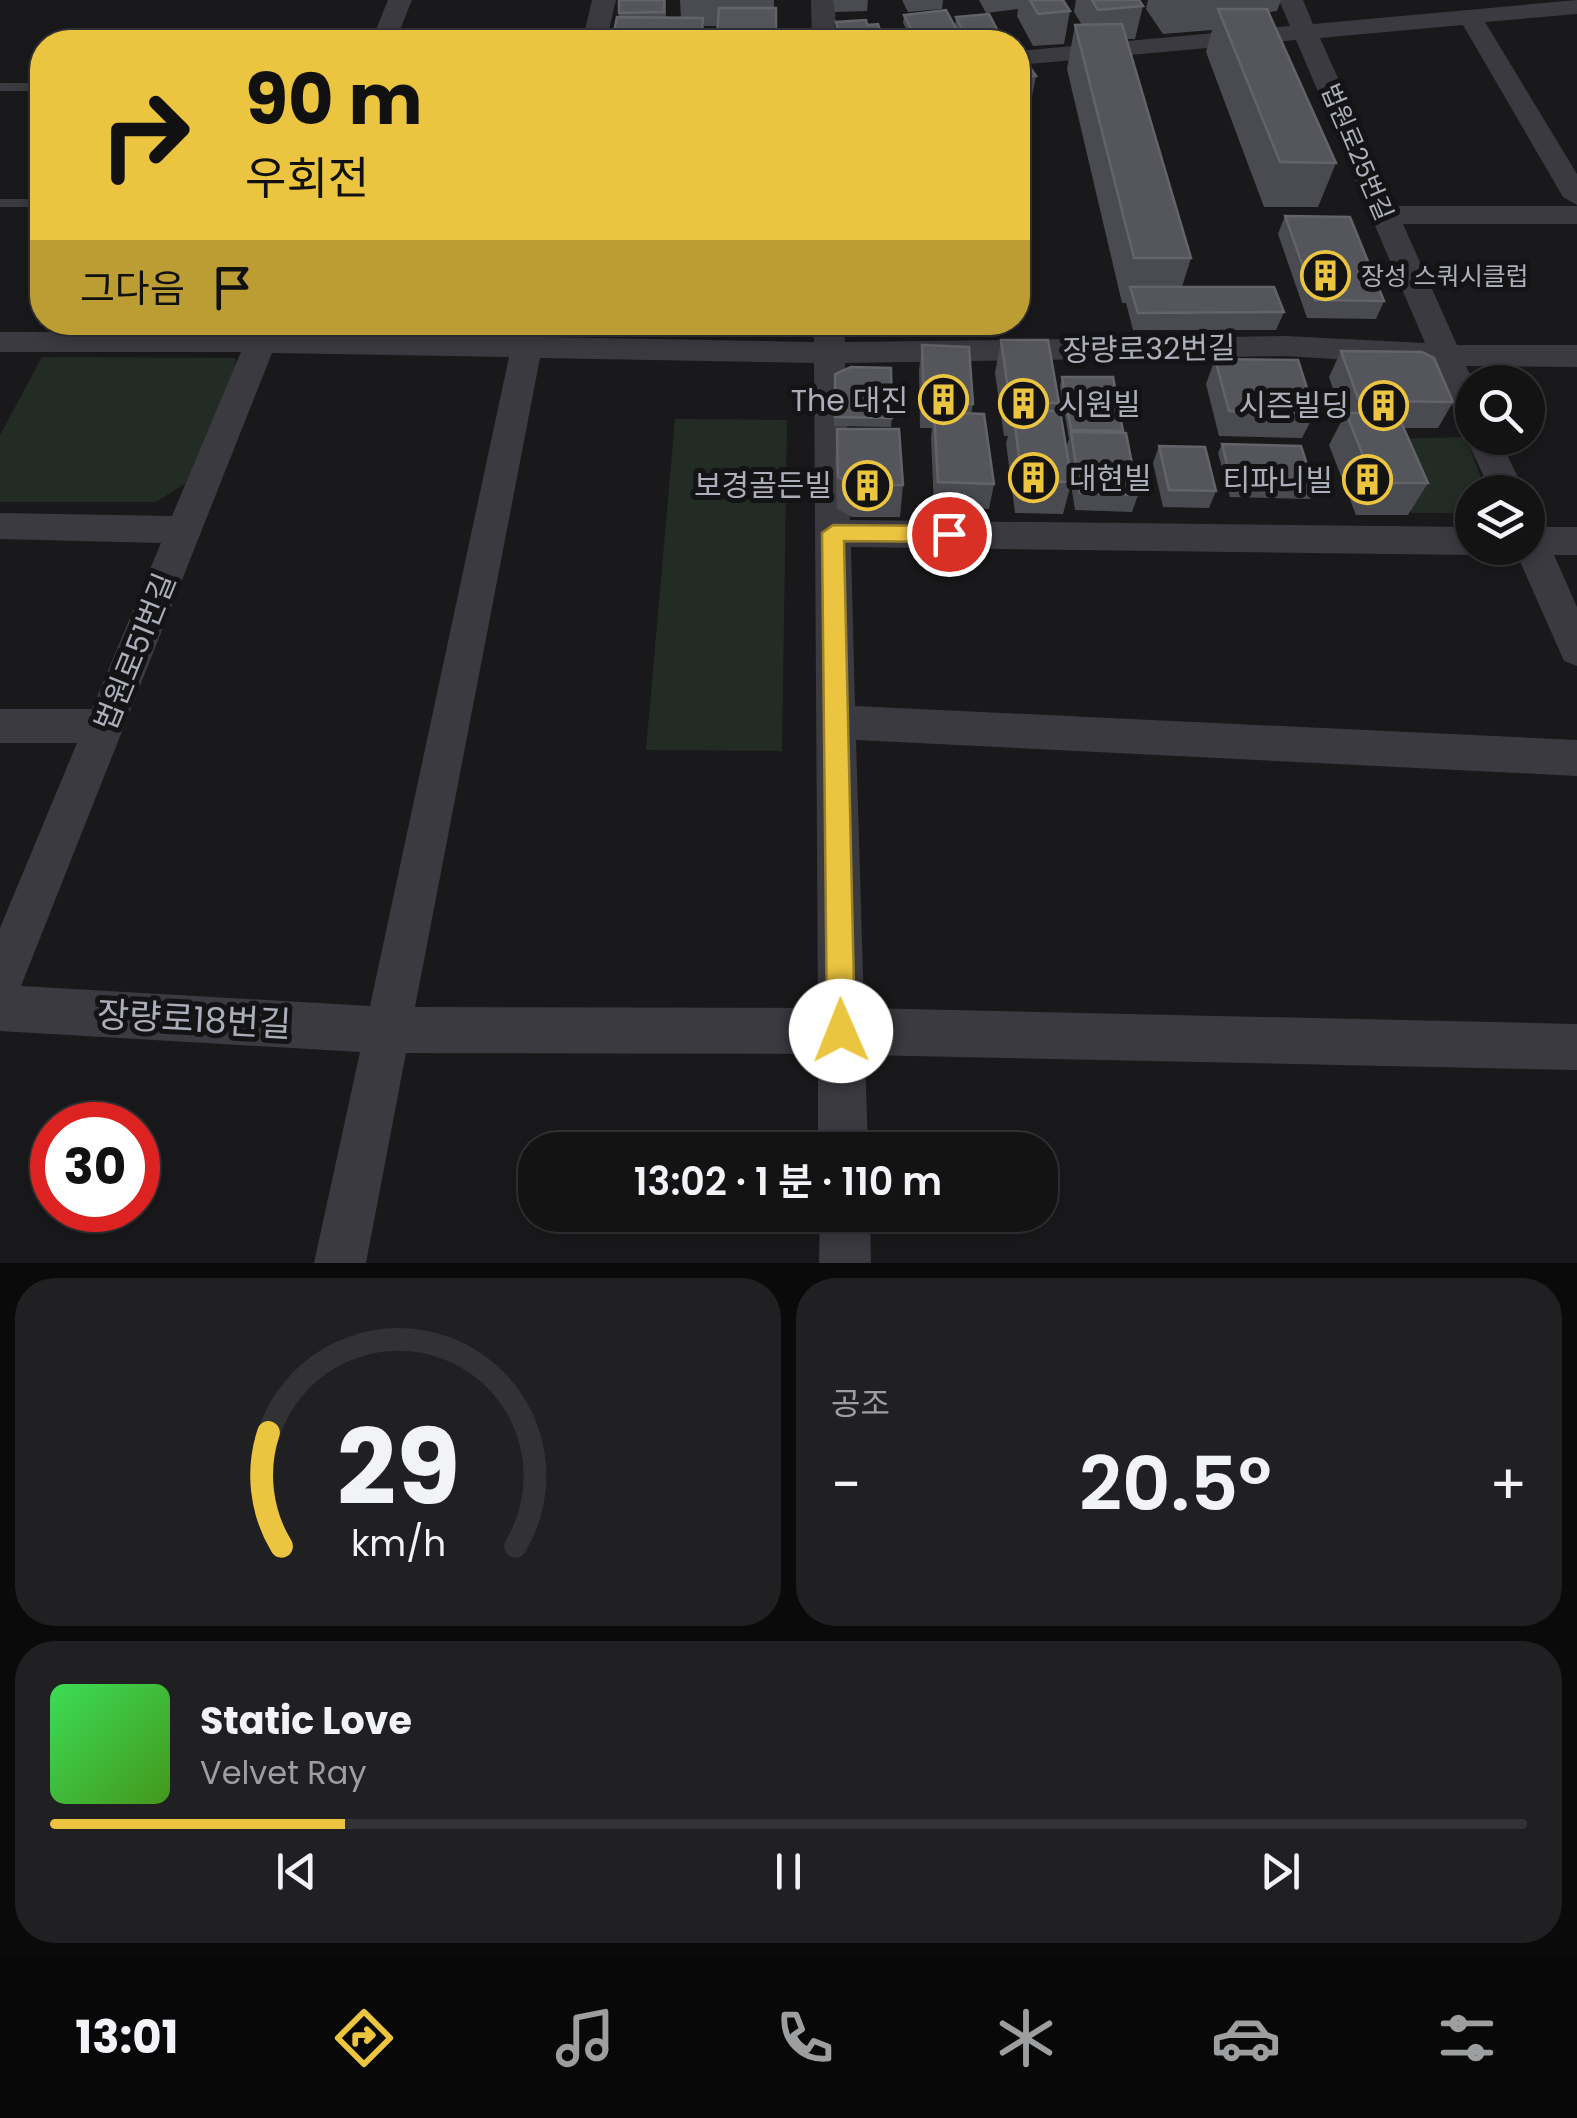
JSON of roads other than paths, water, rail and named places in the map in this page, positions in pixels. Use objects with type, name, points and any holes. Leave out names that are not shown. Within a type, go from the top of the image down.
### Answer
[{"type":"street","points":[[388,30],[400,0]]},
{"type":"street","points":[[597,30],[604,0]]},
{"type":"street","points":[[823,0],[824,30]]},
{"type":"street","name":"법원로25번길","points":[[1291,0],[1455,377]]},
{"type":"street","points":[[1030,57],[1577,7]]},
{"type":"street","points":[[1470,16],[1577,197]]},
{"type":"street","points":[[1384,215],[1577,214]]},
{"type":"street","name":"장량로32번길","points":[[0,342],[185,335]]},
{"type":"street","name":"법원로51번길","points":[[0,982],[263,335]]},
{"type":"street","name":"장량로32번길","points":[[463,335],[1285,346],[1445,355],[1577,356]]},
{"type":"street","points":[[340,1263],[529,336]]},
{"type":"street","points":[[829,338],[844,1132]]},
{"type":"street","points":[[0,526],[184,530]]},
{"type":"street","points":[[833,533],[1455,541]]},
{"type":"street","points":[[1545,540],[1577,541]]},
{"type":"street","points":[[1539,565],[1577,650]]},
{"type":"street","points":[[836,722],[1577,758]]},
{"type":"street","points":[[0,726],[105,726]]},
{"type":"street","name":"장량로18번길","points":[[0,1008],[388,1030],[841,1031],[1577,1047]]},
{"type":"street","points":[[845,1232],[846,1263]]},
{"type":"lane","points":[[0,86],[30,87]]},
{"type":"lane","points":[[0,203],[30,203]]},
{"type":"place","name":"장성 스쿼시클럽","points":[[1326,276]]},
{"type":"place","name":"The 대진","points":[[943,400]]},
{"type":"place","name":"시원빌","points":[[1023,404]]},
{"type":"place","name":"시즌빌딩","points":[[1384,405]]},
{"type":"place","name":"대현빌","points":[[1034,478]]},
{"type":"place","name":"티파니빌","points":[[1368,480]]},
{"type":"place","name":"보경골든빌","points":[[867,485]]}]
